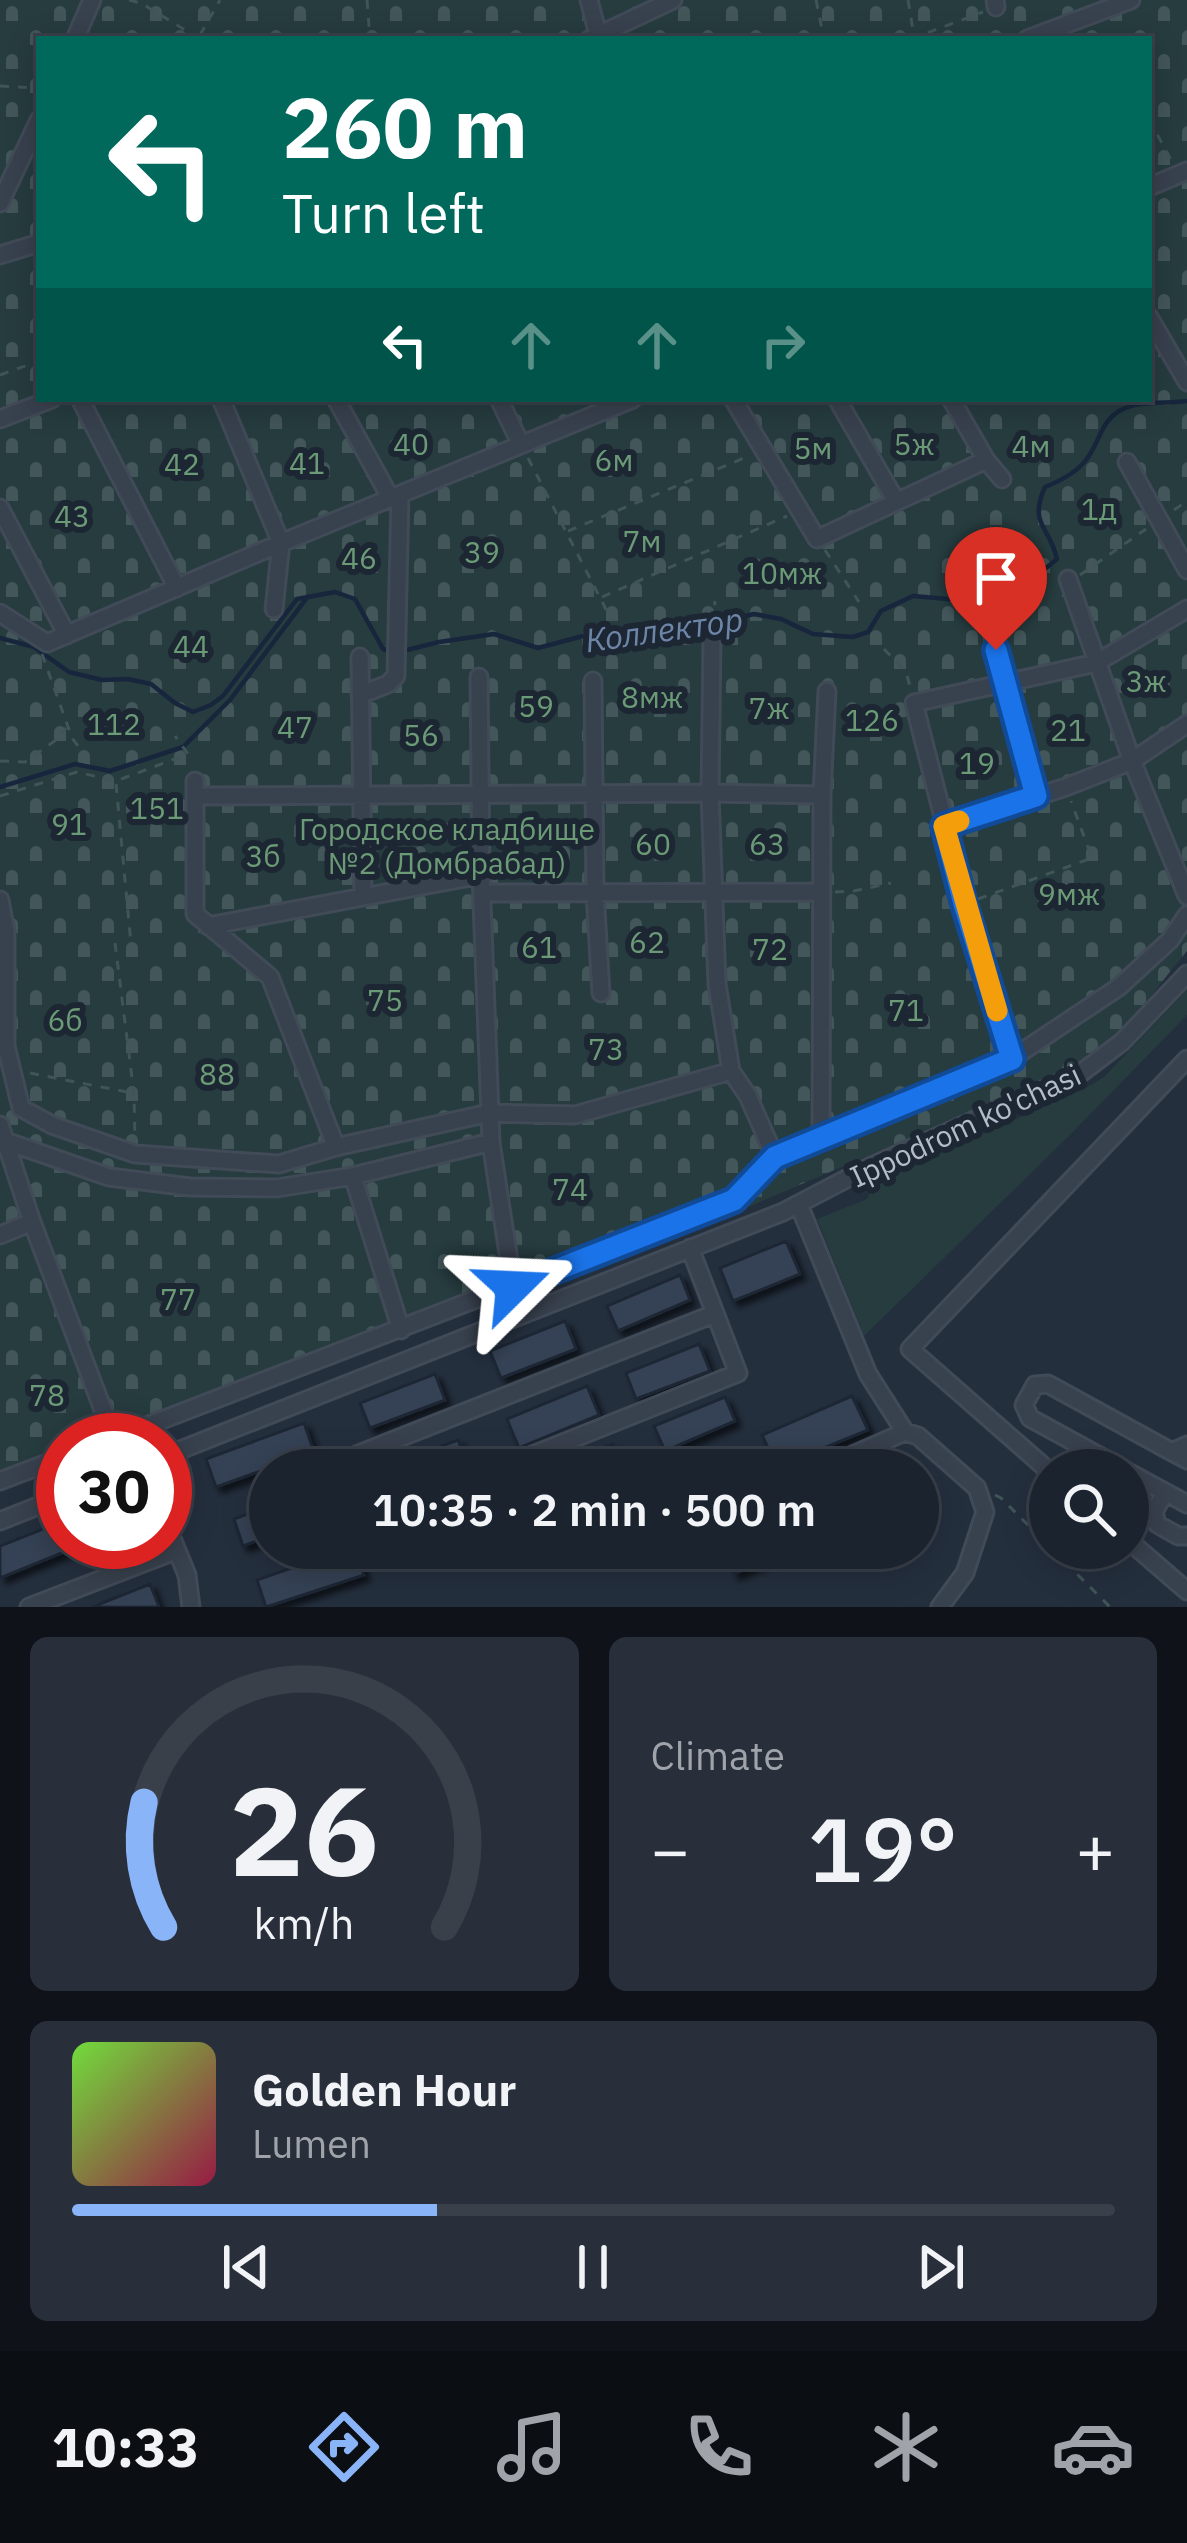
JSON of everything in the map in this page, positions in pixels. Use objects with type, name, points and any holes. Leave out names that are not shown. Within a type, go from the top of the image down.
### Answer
[{"type":"street","points":[[76,36],[92,0]]},
{"type":"street","points":[[589,0],[596,36]]},
{"type":"street","points":[[600,36],[674,0]]},
{"type":"street","points":[[1035,36],[1131,0]]},
{"type":"street","points":[[0,202],[7,171],[36,125]]},
{"type":"street","points":[[1152,186],[1184,178]]},
{"type":"street","points":[[0,255],[36,244]]},
{"type":"street","points":[[1152,322],[1187,382]]},
{"type":"street","points":[[0,419],[44,402]]},
{"type":"street","points":[[82,402],[177,588]]},
{"type":"street","points":[[222,402],[281,543],[274,610]]},
{"type":"street","points":[[338,402],[395,497],[396,676],[360,695]]},
{"type":"street","points":[[500,402],[521,446]]},
{"type":"street","points":[[0,613],[47,643],[620,402]]},
{"type":"street","points":[[735,402],[817,538],[986,460]]},
{"type":"street","points":[[838,402],[896,501]]},
{"type":"street","points":[[952,402],[1002,479]]},
{"type":"street","points":[[1127,462],[1187,570]]},
{"type":"street","points":[[0,508],[67,635]]},
{"type":"street","points":[[1068,581],[1132,761],[1187,896]]},
{"type":"street","points":[[1012,1059],[964,904],[914,703],[1096,663],[1187,609]]},
{"type":"street","points":[[988,616],[1036,796]]},
{"type":"street","points":[[713,631],[710,793],[717,984],[731,1071],[748,1096],[775,1157]]},
{"type":"street","points":[[360,657],[363,895]]},
{"type":"street","points":[[478,677],[489,1113],[513,1287]]},
{"type":"street","points":[[593,681],[601,993]]},
{"type":"street","points":[[821,1138],[822,795],[827,691]]},
{"type":"street","points":[[944,826],[1132,761],[1187,724]]},
{"type":"street","points":[[336,1147],[270,977],[195,914],[195,788],[363,794],[822,795]]},
{"type":"street","points":[[208,926],[363,895],[481,884],[595,893],[822,892]]},
{"type":"street","points":[[0,900],[6,932],[6,1046],[21,1108],[52,1125],[136,1154],[279,1164],[489,1113],[575,1115],[731,1071]]},
{"type":"street","points":[[181,1413],[734,1200],[775,1157],[1012,1059],[1119,987],[1170,940],[1187,915]]},
{"type":"street","name":"Ippodrom ko'chasi","points":[[192,1445],[791,1209],[871,1166],[1081,1073],[1123,1042],[1187,974]]},
{"type":"street","points":[[1029,1454],[910,1349],[1187,1060]]},
{"type":"street","points":[[4,1134],[21,1108]]},
{"type":"street","points":[[4,1134],[110,1177],[190,1187],[277,1188],[353,1176],[491,1142]]},
{"type":"street","points":[[4,1134],[102,1413]]},
{"type":"street","points":[[353,1176],[401,1330]]},
{"type":"street","points":[[791,1209],[868,1374],[904,1432]]},
{"type":"street","points":[[0,1235],[32,1222]]},
{"type":"street","points":[[548,1449],[738,1373],[690,1248]]},
{"type":"street","points":[[371,1449],[715,1314]]},
{"type":"street","points":[[1086,1449],[1030,1418],[1024,1405],[1035,1385],[1048,1384],[1184,1450]]},
{"type":"street","points":[[866,1449],[904,1432],[918,1436],[977,1488],[985,1512],[965,1573],[940,1607]]},
{"type":"street","points":[[0,1481],[36,1467]]},
{"type":"street","points":[[1149,1483],[1187,1504]]},
{"type":"street","points":[[1165,1492],[1154,1512],[1157,1524],[1187,1536]]},
{"type":"street","points":[[0,1521],[36,1507]]},
{"type":"street","points":[[1149,1558],[1187,1591]]},
{"type":"street","points":[[28,1607],[128,1569]]},
{"type":"street","points":[[184,1569],[191,1607]]},
{"type":"path","points":[[129,0],[193,36]]},
{"type":"path","points":[[200,36],[220,0]]},
{"type":"path","points":[[368,0],[370,36]]},
{"type":"path","points":[[816,0],[823,36]]},
{"type":"path","points":[[908,0],[913,36]]},
{"type":"path","points":[[918,36],[996,4]]},
{"type":"path","points":[[0,86],[36,88]]},
{"type":"path","points":[[1152,124],[1184,178]]},
{"type":"path","points":[[0,375],[36,362]]},
{"type":"path","points":[[521,446],[612,621]]},
{"type":"path","points":[[568,531],[763,450]]},
{"type":"path","points":[[1068,581],[1187,501]]},
{"type":"path","points":[[602,597],[799,511]]},
{"type":"path","points":[[817,538],[860,602]]},
{"type":"path","points":[[713,631],[715,601]]},
{"type":"path","points":[[884,649],[906,672]]},
{"type":"path","points":[[41,653],[67,727],[81,750]]},
{"type":"path","points":[[0,761],[25,762],[67,727]]},
{"type":"path","points":[[0,796],[76,772],[116,781],[188,754],[175,736]]},
{"type":"path","points":[[116,781],[131,944]]},
{"type":"path","points":[[964,904],[1092,858],[1066,787]]},
{"type":"path","points":[[822,892],[891,883]]},
{"type":"path","points":[[115,943],[134,1094],[136,1154]]},
{"type":"path","points":[[10,1069],[134,1094]]},
{"type":"path","points":[[977,1488],[1001,1498],[1029,1527]]},
{"type":"path","points":[[1071,1569],[1110,1607]]},
{"type":"green space","name":"Городское кладбище №2 (Домбрабад)","points":[[0,0],[1187,0],[1187,951],[1121,1031],[1073,1068],[741,1210],[192,1418],[192,1413],[36,1413],[36,1476],[0,1490]]},
{"type":"green space","points":[[1187,990],[1187,1015],[864,1336],[817,1219],[867,1199],[876,1181],[1104,1077]]},
{"type":"building","points":[[786,1241],[800,1274],[733,1301],[720,1268]]},
{"type":"building","points":[[680,1275],[690,1300],[618,1331],[607,1306]]},
{"type":"building","points":[[565,1321],[576,1349],[501,1378],[490,1351]]},
{"type":"building","points":[[699,1344],[710,1371],[636,1399],[626,1373]]},
{"type":"building","points":[[435,1374],[445,1400],[370,1428],[360,1403]]},
{"type":"building","points":[[587,1386],[599,1415],[519,1448],[507,1419]]},
{"type":"building","points":[[852,1396],[868,1430],[821,1449],[769,1449],[762,1435]]},
{"type":"building","points":[[725,1397],[735,1421],[670,1449],[664,1449],[654,1426]]},
{"type":"building","points":[[304,1423],[313,1449],[249,1449],[249,1475],[216,1487],[206,1459]]},
{"type":"building","points":[[458,1440],[461,1449],[433,1449]]},
{"type":"building","points":[[249,1514],[249,1544],[243,1546],[234,1519]]},
{"type":"building","points":[[36,1532],[36,1563],[0,1578],[0,1546]]},
{"type":"building","points":[[288,1569],[362,1569],[364,1575],[266,1607],[257,1580]]},
{"type":"building","points":[[150,1584],[159,1607],[92,1607]]},
{"type":"waterway","name":"Коллектор","points":[[0,638],[34,647],[69,672],[151,684],[193,712],[223,696],[297,599],[335,592],[355,599],[383,649],[395,653],[494,634],[538,648],[583,636],[620,638],[683,631],[754,614],[781,619],[813,634],[853,637],[868,632],[881,611],[913,596],[971,601],[1001,597],[1029,582],[1057,559],[1039,518],[1045,487],[1082,465],[1119,411],[1187,401]]},
{"type":"waterway","points":[[0,787],[75,764],[110,771],[183,747],[230,700],[306,599]]},
{"type":"slow traffic","points":[[959,821],[944,826],[997,1011]]},
{"type":"route","points":[[513,1287],[734,1200],[775,1157],[1012,1059],[944,826],[1036,796],[996,650]]},
{"type":"park label","name":"40","points":[[411,443]]},
{"type":"park label","name":"5ж","points":[[914,443]]},
{"type":"park label","name":"4м","points":[[1031,445]]},
{"type":"park label","name":"5м","points":[[813,447]]},
{"type":"park label","name":"6м","points":[[614,459]]},
{"type":"park label","name":"41","points":[[307,462]]},
{"type":"park label","name":"42","points":[[182,463]]},
{"type":"park label","name":"1д","points":[[1099,508]]},
{"type":"park label","name":"43","points":[[72,515]]},
{"type":"park label","name":"7м","points":[[642,540]]},
{"type":"park label","name":"39","points":[[482,551]]},
{"type":"park label","name":"46","points":[[359,557]]},
{"type":"park label","name":"10мж","points":[[782,572]]},
{"type":"park label","name":"44","points":[[191,645]]},
{"type":"park label","name":"3ж","points":[[1146,680]]},
{"type":"park label","name":"8мж","points":[[652,696]]},
{"type":"park label","name":"59","points":[[536,705]]},
{"type":"park label","name":"7ж","points":[[769,707]]},
{"type":"park label","name":"126","points":[[872,719]]},
{"type":"park label","name":"112","points":[[114,723]]},
{"type":"park label","name":"47","points":[[295,726]]},
{"type":"park label","name":"21","points":[[1068,729]]},
{"type":"park label","name":"56","points":[[421,734]]},
{"type":"park label","name":"19","points":[[977,762]]},
{"type":"park label","name":"151","points":[[157,807]]},
{"type":"park label","name":"91","points":[[69,823]]},
{"type":"park label","name":"60","points":[[653,843]]},
{"type":"park label","name":"63","points":[[767,843]]},
{"type":"park label","name":"3б","points":[[263,855]]},
{"type":"park label","name":"9мж","points":[[1069,893]]},
{"type":"park label","name":"62","points":[[647,941]]},
{"type":"park label","name":"61","points":[[539,946]]},
{"type":"park label","name":"72","points":[[770,948]]},
{"type":"park label","name":"75","points":[[385,999]]},
{"type":"park label","name":"71","points":[[906,1009]]},
{"type":"park label","name":"6б","points":[[65,1019]]},
{"type":"park label","name":"73","points":[[606,1048]]},
{"type":"park label","name":"88","points":[[217,1073]]},
{"type":"park label","name":"74","points":[[570,1188]]},
{"type":"park label","name":"77","points":[[178,1298]]},
{"type":"park label","name":"78","points":[[47,1394]]}]
